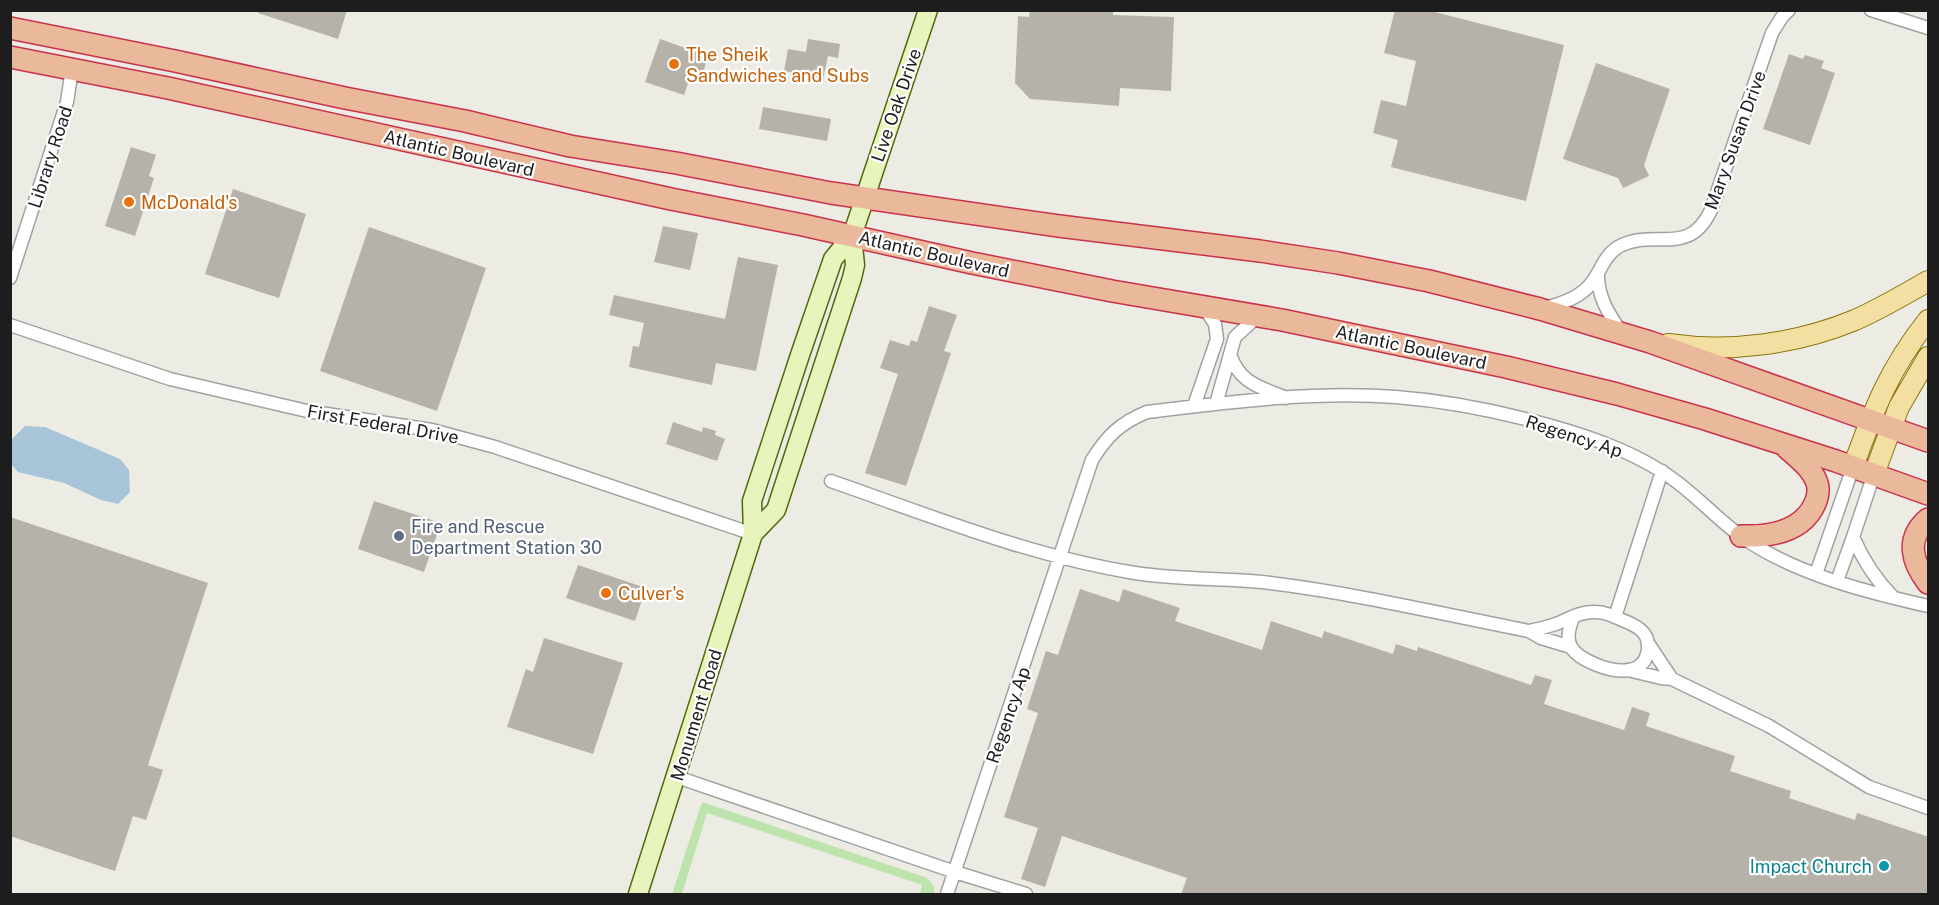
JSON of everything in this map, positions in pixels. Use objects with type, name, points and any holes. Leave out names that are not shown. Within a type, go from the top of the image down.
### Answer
[{"type":"highway","name":"Atlantic Boulevard","points":[[10,28],[465,122],[570,146],[864,198],[1317,260],[1429,281],[1540,309],[1622,333],[1929,441]]},
{"type":"highway","name":"Atlantic Boulevard","points":[[10,57],[1000,269],[1257,316],[1562,380],[1782,443],[1929,494]]},
{"type":"highway","points":[[302,118],[311,110],[332,114],[345,98]]},
{"type":"highway","points":[[1741,536],[1777,533],[1799,524],[1812,512],[1818,496],[1818,483],[1808,467],[1782,443]]},
{"type":"highway","points":[[1929,519],[1923,523],[1915,537],[1912,552],[1918,570],[1929,583]]},
{"type":"main road","name":"Live Oak Drive","points":[[864,198],[928,10]]},
{"type":"main road","name":"Monument Road","points":[[638,894],[753,534],[752,501],[833,259],[852,236],[864,198]]},
{"type":"main road","name":"Monument Road","points":[[753,534],[776,510],[852,278],[855,265],[852,236]]},
{"type":"main road","name":"Atlantic Boulevard","points":[[1622,333],[1681,346],[1729,347],[1773,343],[1815,334],[1848,323],[1929,281]]},
{"type":"main road","points":[[1854,467],[1870,419],[1892,372],[1929,320]]},
{"type":"main road","points":[[1874,474],[1906,393],[1929,357]]},
{"type":"street","name":"Mary Susan Drive","points":[[1540,309],[1562,303],[1580,294],[1593,282],[1608,255],[1623,244],[1681,238],[1701,226],[1711,210],[1772,33],[1789,10]]},
{"type":"street","points":[[1871,10],[1929,28]]},
{"type":"street","name":"Library Road","points":[[10,278],[67,102],[72,69]]},
{"type":"street","points":[[1598,272],[1601,296],[1608,312],[1622,333]]},
{"type":"street","points":[[1194,406],[1217,339],[1215,324],[1204,307]]},
{"type":"street","points":[[1216,404],[1235,337],[1257,316]]},
{"type":"street","name":"First Federal Drive","points":[[10,325],[170,379],[245,398],[307,411],[432,430],[495,447],[753,534]]},
{"type":"street","points":[[1230,354],[1234,367],[1242,376],[1253,384],[1287,398]]},
{"type":"street","name":"Regency Ap","points":[[947,894],[1092,460],[1113,433],[1126,421],[1147,412],[1287,398],[1344,396],[1396,397],[1483,409],[1526,419],[1595,439],[1662,471],[1741,536],[1778,559],[1837,581],[1929,606]]},
{"type":"street","points":[[1816,574],[1854,467]]},
{"type":"street","points":[[1615,617],[1662,471]]},
{"type":"street","points":[[1837,581],[1874,474]]},
{"type":"street","points":[[831,481],[1035,551],[1061,557],[1134,573],[1188,579],[1267,583],[1331,591],[1529,631],[1541,638],[1571,647]]},
{"type":"street","points":[[1852,537],[1870,570],[1894,598]]},
{"type":"street","points":[[1529,631],[1555,625],[1586,613],[1598,612],[1615,617],[1632,624],[1645,634],[1648,643],[1672,679]]},
{"type":"street","points":[[1574,616],[1568,629],[1568,639],[1578,656],[1603,668],[1672,679],[1769,726],[1869,787],[1929,808]]},
{"type":"street","points":[[1632,671],[1643,664],[1648,643]]},
{"type":"street","points":[[677,777],[1026,894]]},
{"type":"green space","points":[[702,802],[925,877],[932,884],[934,894],[920,894],[922,885],[707,813],[682,894],[672,894]]},
{"type":"water","points":[[25,426],[45,427],[120,459],[129,470],[130,492],[118,504],[101,500],[64,483],[18,472],[11,464],[12,439]]},
{"type":"building","points":[[259,10],[347,10],[338,39],[258,13]]},
{"type":"building","points":[[1030,10],[1113,10],[1113,15],[1174,17],[1171,91],[1120,88],[1119,106],[1030,99],[1015,83],[1018,16],[1029,17]]},
{"type":"building","points":[[1395,10],[1427,10],[1564,45],[1526,201],[1391,167],[1398,140],[1373,133],[1381,100],[1406,106],[1416,61],[1384,53]]},
{"type":"building","points":[[660,39],[708,56],[703,73],[693,69],[684,95],[645,82]]},
{"type":"building","points":[[808,39],[840,44],[838,58],[828,56],[823,79],[784,71],[788,49],[806,52]]},
{"type":"building","points":[[1789,54],[1803,59],[1805,55],[1824,61],[1821,68],[1835,73],[1810,145],[1763,129]]},
{"type":"building","points":[[1596,63],[1670,89],[1644,165],[1649,176],[1623,188],[1618,178],[1563,159]]},
{"type":"building","points":[[763,107],[831,119],[827,141],[759,129]]},
{"type":"building","name":"McDonald's","points":[[131,147],[156,155],[149,176],[154,178],[135,236],[105,226]]},
{"type":"building","points":[[233,189],[306,214],[279,298],[205,274]]},
{"type":"building","points":[[663,226],[698,233],[690,270],[654,262]]},
{"type":"building","points":[[369,227],[486,268],[437,411],[320,371]]},
{"type":"building","points":[[738,257],[778,265],[756,371],[716,363],[712,385],[629,367],[633,346],[639,347],[644,323],[609,315],[614,295],[725,319]]},
{"type":"building","points":[[929,306],[957,315],[944,351],[951,353],[906,486],[865,473],[898,374],[880,368],[890,340],[909,346],[911,340],[917,342]]},
{"type":"building","points":[[673,422],[702,432],[703,427],[716,431],[715,435],[725,439],[717,461],[666,444]]},
{"type":"building","name":"Fire and Rescue Department Station 30","points":[[374,501],[441,523],[424,572],[358,549]]},
{"type":"building","points":[[10,517],[208,583],[148,765],[163,770],[146,820],[133,816],[115,871],[10,836]]},
{"type":"building","name":"Culver's","points":[[578,565],[646,588],[635,621],[566,598]]},
{"type":"building","points":[[1080,589],[1119,602],[1123,589],[1180,608],[1175,621],[1262,650],[1271,621],[1322,638],[1324,631],[1393,654],[1396,644],[1417,651],[1418,647],[1531,685],[1535,675],[1552,680],[1544,704],[1624,730],[1632,707],[1650,713],[1646,726],[1735,756],[1730,771],[1791,791],[1789,798],[1855,820],[1857,813],[1929,837],[1929,894],[1181,894],[1187,878],[1062,836],[1045,887],[1021,879],[1038,828],[1004,817],[1038,713],[1027,709],[1046,651],[1058,655]]},
{"type":"building","points":[[544,638],[623,663],[593,754],[507,727],[526,669],[533,672]]},
{"type":"place","name":"The Sheik Sandwiches and Subs","points":[[674,64]]},
{"type":"place","name":"McDonald's","points":[[129,202]]},
{"type":"place","name":"Fire and Rescue Department Station 30","points":[[399,536]]},
{"type":"place","name":"Culver's","points":[[606,593]]},
{"type":"place","name":"Impact Church","points":[[1884,866]]}]
